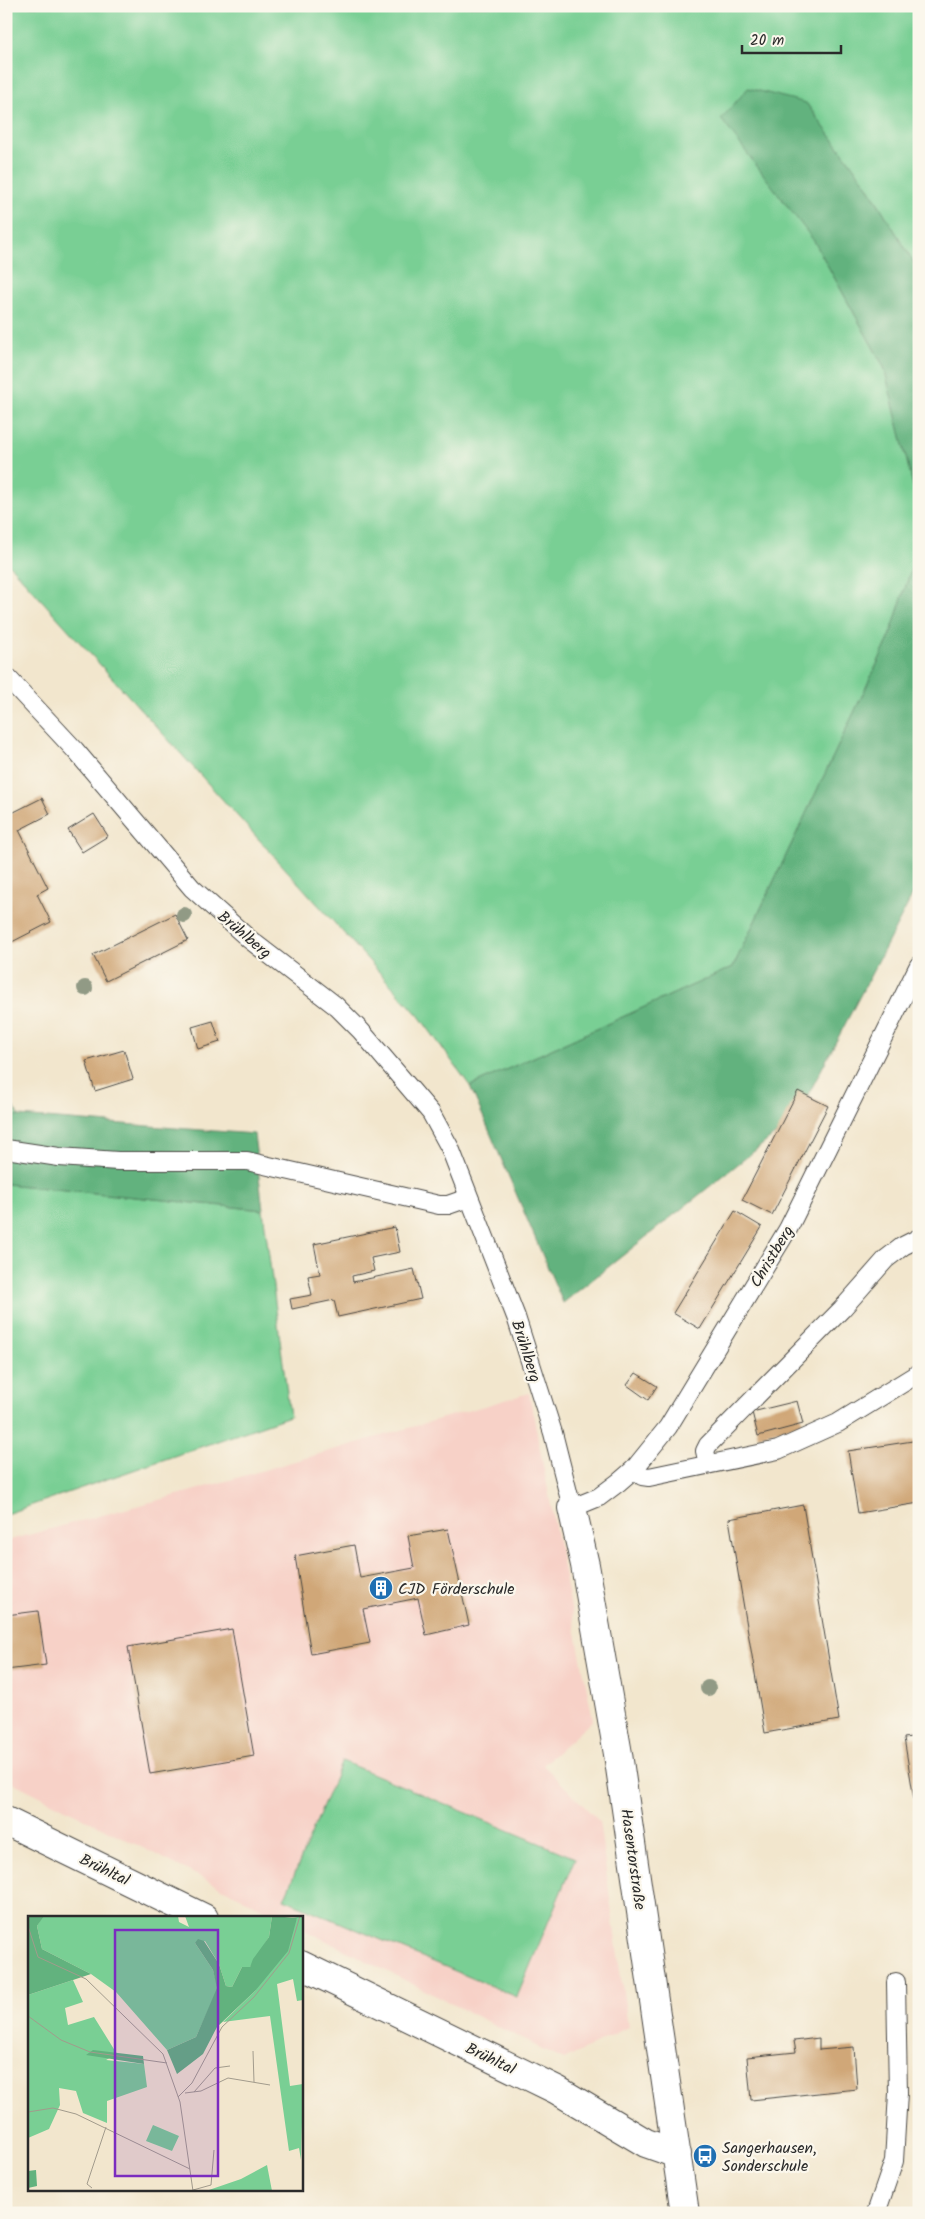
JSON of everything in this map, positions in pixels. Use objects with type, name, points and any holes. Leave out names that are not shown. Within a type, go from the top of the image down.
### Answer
[{"type":"street","name":"Hasentorstraße","points":[[572,1508],[585,1566],[618,1754],[685,2213]]},
{"type":"street","name":"Brühltal","points":[[6,1821],[200,1916]]},
{"type":"street","name":"Brühltal","points":[[302,1965],[557,2090],[646,2143],[677,2154]]},
{"type":"lane","name":"Brühlberg","points":[[6,676],[86,762],[192,888],[249,939],[327,998],[368,1038],[420,1099],[435,1120],[450,1148],[468,1198],[516,1316],[557,1450],[572,1508]]},
{"type":"lane","name":"Christberg","points":[[572,1508],[599,1497],[634,1469],[673,1419],[788,1229],[919,965]]},
{"type":"lane","points":[[6,1149],[58,1157],[118,1161],[247,1161],[442,1205],[448,1205],[468,1198]]},
{"type":"lane","points":[[708,1464],[706,1452],[708,1445],[842,1309],[886,1259],[903,1246],[919,1238]]},
{"type":"lane","points":[[634,1469],[642,1476],[650,1477],[778,1450],[838,1423],[919,1374]]},
{"type":"lane","points":[[876,2213],[894,2161],[898,2094],[896,1982]]},
{"type":"shaded area","points":[[529,1393],[593,1720],[543,1765],[599,1821],[628,2027],[564,2060],[302,1929],[302,1916],[278,1916],[6,1779],[6,1541],[185,1493]]},
{"type":"green space","points":[[6,6],[919,6],[919,271],[867,185],[806,103],[814,241],[884,367],[919,510],[919,544],[889,639],[733,967],[470,1086],[419,1016],[6,561]]},
{"type":"green space","points":[[748,88],[806,103],[867,185],[919,271],[919,510],[884,367],[814,241],[721,119]]},
{"type":"green space","points":[[919,544],[919,883],[796,1118],[563,1303],[470,1086],[733,967],[889,639]]},
{"type":"green space","points":[[6,1096],[20,1117],[6,1115]]},
{"type":"green space","points":[[6,1115],[254,1134],[263,1210],[6,1184]]},
{"type":"green space","points":[[6,1184],[263,1210],[290,1416],[6,1514]]},
{"type":"green space","points":[[342,1761],[575,1858],[517,1997],[284,1899]]},
{"type":"building","points":[[42,798],[50,814],[19,830],[48,888],[37,894],[51,922],[6,945],[6,816]]},
{"type":"building","points":[[94,814],[108,836],[82,852],[68,830]]},
{"type":"building","points":[[175,914],[188,940],[106,981],[93,955]]},
{"type":"building","points":[[213,1021],[220,1042],[198,1049],[192,1027]]},
{"type":"building","points":[[124,1050],[133,1079],[95,1091],[86,1061]]},
{"type":"building","points":[[798,1091],[828,1106],[772,1215],[742,1200]]},
{"type":"building","points":[[735,1211],[762,1227],[700,1329],[673,1313]]},
{"type":"building","points":[[395,1227],[400,1252],[371,1258],[374,1271],[352,1276],[353,1282],[414,1269],[421,1299],[338,1317],[334,1300],[292,1309],[290,1299],[312,1295],[308,1276],[320,1274],[314,1244]]},
{"type":"building","points":[[636,1373],[657,1386],[648,1400],[627,1385]]},
{"type":"building","points":[[797,1401],[803,1424],[758,1436],[752,1412]]},
{"type":"building","points":[[919,1440],[919,1503],[858,1513],[848,1451]]},
{"type":"building","points":[[803,1505],[839,1720],[765,1733],[729,1519]]},
{"type":"building","name":"CJD Förderschule","points":[[448,1529],[469,1625],[426,1635],[418,1598],[363,1609],[370,1643],[311,1654],[295,1556],[354,1545],[360,1578],[414,1568],[408,1536]]},
{"type":"building","points":[[38,1611],[46,1665],[6,1670],[6,1615]]},
{"type":"building","points":[[232,1629],[254,1756],[150,1774],[128,1647]]},
{"type":"building","points":[[919,1736],[919,1824],[918,1824],[904,1738]]},
{"type":"building","points":[[919,2001],[919,2019],[917,2019],[916,2002]]},
{"type":"building","points":[[819,2038],[819,2050],[854,2047],[857,2089],[751,2100],[747,2057],[796,2052],[794,2041]]},
{"type":"place","name":"CJD Förderschule","points":[[381,1588]]},
{"type":"place","name":"Sangerhausen, Sonderschule","points":[[705,2156]]}]
